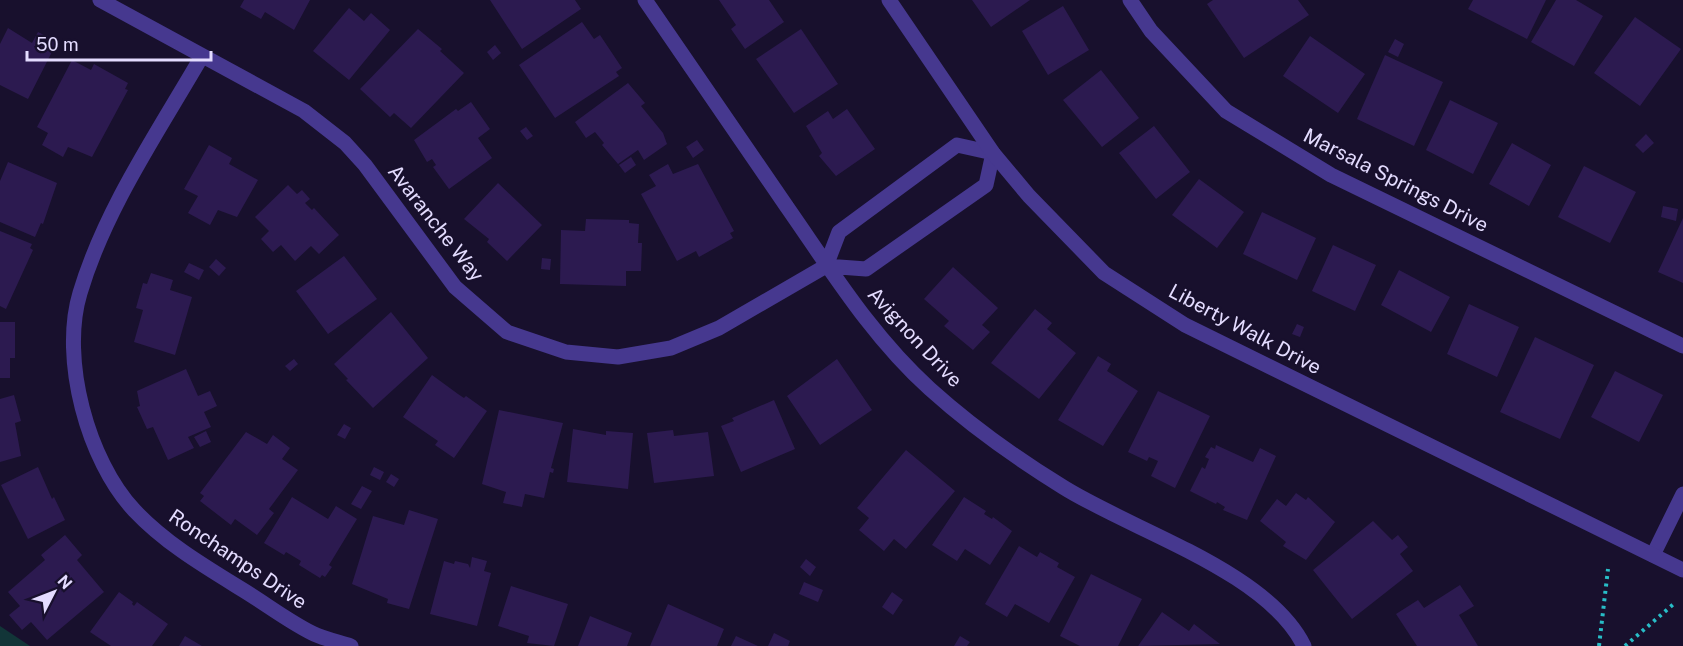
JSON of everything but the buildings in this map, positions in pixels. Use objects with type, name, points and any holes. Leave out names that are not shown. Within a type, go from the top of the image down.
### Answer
[{"type":"street","name":"Avaranche Way","points":[[100,0],[304,111],[345,143],[365,165],[455,287],[507,333],[566,352],[618,357],[671,348],[719,328],[826,266]]},
{"type":"street","name":"Avignon Drive","points":[[645,0],[826,266],[868,321],[929,388],[990,438],[1073,493],[1235,576],[1268,603],[1299,635],[1304,646]]},
{"type":"street","name":"Liberty Walk Drive","points":[[889,0],[993,153],[1029,196],[1104,273],[1185,325],[1683,570]]},
{"type":"street","name":"Marsala Springs Drive","points":[[1130,0],[1151,31],[1226,111],[1330,175],[1683,346]]},
{"type":"street","name":"Ronchamps Drive","points":[[202,56],[127,186],[100,241],[79,295],[74,344],[76,386],[90,435],[112,479],[132,508],[158,534],[194,560],[314,634],[351,646]]},
{"type":"street","points":[[957,145],[993,153],[986,185],[866,269],[826,266],[839,232],[957,145]]},
{"type":"street","points":[[1653,555],[1683,494]]},
{"type":"path","points":[[1599,646],[1608,569]]},
{"type":"path","points":[[1626,646],[1676,602]]},
{"type":"green space","points":[[0,626],[30,646],[0,646]]}]
